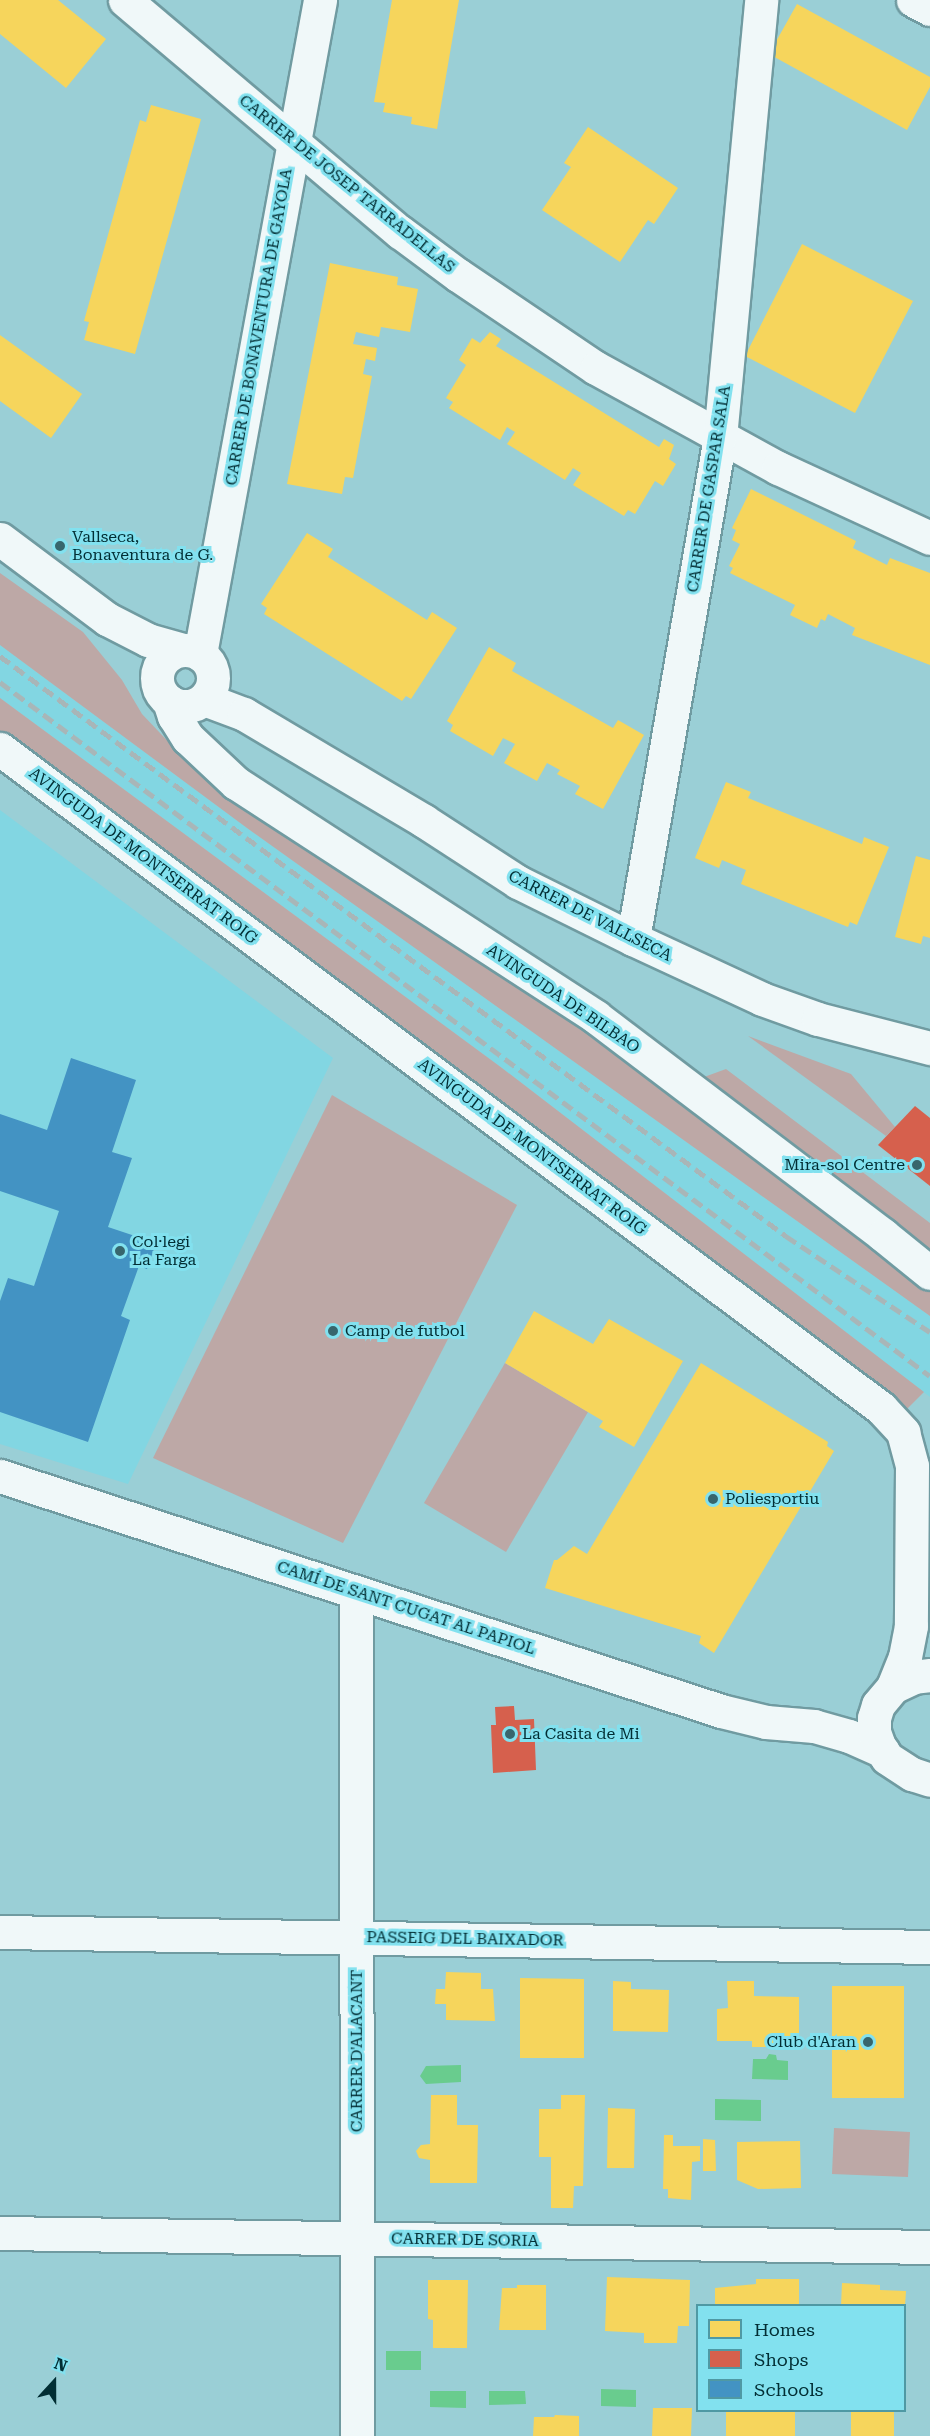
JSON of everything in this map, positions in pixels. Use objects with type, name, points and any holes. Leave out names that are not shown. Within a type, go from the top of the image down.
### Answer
[{"type":"street","name":"CARRER DE JOSEP TARRADELLAS","points":[[125,0],[400,232],[458,275],[596,368],[777,468],[930,538]]},
{"type":"street","name":"CARRER DE BONAVENTURA DE GAYOLA","points":[[189,680],[320,0]]},
{"type":"street","name":"CARRER DE GASPAR SALA","points":[[633,939],[720,437],[761,0]]},
{"type":"street","points":[[913,0],[930,9]]},
{"type":"street","name":"CARRER DE VALLSECA","points":[[0,539],[107,619],[148,640],[189,680],[424,821],[518,882],[633,939],[773,1003],[818,1019],[930,1048]]},
{"type":"street","name":"AVINGUDA DE BILBAO","points":[[189,680],[174,716],[188,738],[212,763],[236,783],[597,1017],[884,1235],[930,1273]]},
{"type":"street","name":"AVINGUDA DE MONTSERRAT ROIG","points":[[0,749],[881,1408],[903,1432],[912,1466],[911,1626],[905,1657],[890,1690],[878,1705],[874,1718],[874,1732],[883,1751]]},
{"type":"street","name":"CAMÍ DE SANT CUGAT AL PAPIOL","points":[[0,1476],[356,1594],[583,1664],[722,1711],[766,1722],[814,1726],[849,1736],[883,1751],[887,1758],[924,1783]]},
{"type":"street","name":"CARRER D'ALACANT","points":[[356,1594],[357,2436]]},
{"type":"street","name":"AVINGUDA DE MONTSERRAT ROIG","points":[[911,1626],[920,1650],[930,1661]]},
{"type":"street","name":"CAMÍ DE SANT CUGAT AL PAPIOL","points":[[814,1726],[850,1713],[914,1677],[930,1675]]},
{"type":"street","name":"PASSEIG DEL BAIXADOR","points":[[0,1932],[930,1947]]},
{"type":"street","name":"CARRER DE SORIA","points":[[0,2233],[930,2247]]},
{"type":"shaded area","points":[[0,573],[83,632],[122,680],[142,714],[198,773],[351,879],[674,1088],[726,1069],[930,1223],[930,1316],[247,828],[0,645]]},
{"type":"shaded area","points":[[0,645],[247,828],[930,1316],[930,1397],[502,1068],[0,698]]},
{"type":"shaded area","points":[[0,698],[502,1068],[924,1392],[907,1409],[651,1215],[0,734]]},
{"type":"shaded area","name":"Col·legi La Farga","points":[[0,810],[333,1058],[128,1484],[0,1444]]},
{"type":"shaded area","points":[[748,1036],[851,1074],[895,1127],[886,1136]]},
{"type":"shaded area","name":"Camp de futbol","points":[[332,1095],[517,1205],[343,1543],[153,1458]]},
{"type":"shaded area","points":[[505,1363],[588,1412],[506,1552],[424,1503]]},
{"type":"shaded area","points":[[769,2054],[776,2055],[777,2060],[788,2061],[788,2080],[752,2079],[753,2059],[766,2059]]},
{"type":"shaded area","points":[[461,2065],[461,2082],[426,2084],[420,2076],[426,2066]]},
{"type":"shaded area","points":[[715,2099],[761,2100],[761,2121],[715,2120]]},
{"type":"shaded area","points":[[834,2128],[910,2132],[908,2177],[832,2174]]},
{"type":"shaded area","points":[[386,2351],[421,2351],[421,2370],[386,2370]]},
{"type":"shaded area","points":[[601,2389],[636,2390],[636,2407],[601,2406]]},
{"type":"shaded area","points":[[430,2391],[466,2391],[466,2408],[430,2407]]},
{"type":"shaded area","points":[[489,2391],[525,2391],[526,2404],[489,2405]]},
{"type":"building: Homes","points":[[0,0],[58,0],[106,39],[66,88],[0,34]]},
{"type":"building: Homes","points":[[392,0],[459,0],[437,129],[411,124],[412,117],[383,112],[385,103],[374,102]]},
{"type":"building: Homes","points":[[797,4],[930,77],[930,87],[907,130],[769,54]]},
{"type":"building: Homes","points":[[151,105],[201,119],[135,354],[84,340],[89,322],[84,321],[140,120],[146,122]]},
{"type":"building: Homes","points":[[588,127],[678,188],[654,224],[648,220],[620,262],[542,210],[571,167],[564,163]]},
{"type":"building: Homes","points":[[802,244],[913,301],[855,413],[745,356]]},
{"type":"building: Homes","points":[[330,263],[398,277],[397,285],[418,289],[410,332],[381,327],[379,337],[356,332],[353,344],[377,348],[375,361],[366,359],[363,374],[372,376],[353,478],[345,477],[342,494],[287,484]]},
{"type":"building: Homes","points":[[490,332],[501,339],[496,346],[659,447],[664,439],[674,445],[669,459],[676,464],[663,486],[655,481],[635,514],[628,510],[624,516],[573,485],[581,473],[573,468],[565,480],[507,444],[515,432],[507,427],[500,440],[449,408],[453,402],[446,398],[466,365],[459,360],[472,338],[480,343]]},
{"type":"building: Homes","points":[[0,335],[82,394],[51,438],[0,401]]},
{"type":"building: Homes","points":[[751,489],[856,541],[853,548],[887,565],[890,558],[930,573],[930,665],[852,635],[855,628],[828,614],[825,621],[821,619],[817,628],[790,615],[795,605],[730,573],[733,568],[729,566],[740,544],[732,540],[736,530],[732,528]]},
{"type":"building: Homes","points":[[307,533],[333,549],[328,557],[427,620],[432,612],[457,628],[411,699],[406,696],[402,701],[264,614],[267,608],[261,604]]},
{"type":"building: Homes","points":[[489,647],[516,663],[512,671],[613,728],[618,720],[644,735],[603,809],[575,794],[580,786],[557,774],[560,770],[547,763],[537,781],[504,763],[515,744],[503,738],[493,756],[450,731],[453,725],[447,721]]},
{"type":"building: Homes","points":[[726,782],[751,792],[748,798],[862,844],[864,837],[889,847],[857,925],[850,922],[848,927],[741,884],[746,870],[722,860],[719,868],[695,858]]},
{"type":"building: Homes","points":[[916,856],[930,860],[930,938],[923,936],[921,944],[895,937]]},
{"type":"building: Homes","points":[[534,1311],[593,1344],[609,1319],[683,1361],[634,1447],[599,1427],[603,1421],[505,1363]]},
{"type":"building: Homes","name":"Poliesportiu","points":[[701,1363],[828,1442],[827,1446],[834,1451],[714,1653],[699,1643],[701,1636],[545,1588],[554,1560],[574,1546],[587,1554]]},
{"type":"building: Homes","points":[[446,1972],[481,1973],[481,1989],[493,1989],[495,2021],[446,2020],[446,2004],[435,2004],[436,1989],[445,1989]]},
{"type":"building: Homes","points":[[520,1978],[584,1979],[584,2058],[520,2058]]},
{"type":"building: Homes","points":[[613,1981],[631,1982],[631,1989],[669,1990],[668,2032],[613,2031]]},
{"type":"building: Homes","points":[[727,1981],[754,1981],[754,1996],[799,1997],[799,2047],[752,2047],[752,2041],[717,2041],[717,2009],[728,2008]]},
{"type":"building: Homes","name":"Club d'Aran","points":[[832,1986],[904,1986],[904,2098],[832,2098]]},
{"type":"building: Homes","points":[[431,2095],[457,2095],[457,2125],[478,2125],[477,2183],[430,2183],[430,2160],[419,2158],[416,2151],[421,2145],[430,2144]]},
{"type":"building: Homes","points":[[561,2095],[585,2095],[583,2186],[574,2186],[573,2208],[551,2208],[551,2157],[539,2157],[539,2109],[561,2109]]},
{"type":"building: Homes","points":[[608,2108],[635,2109],[634,2168],[607,2168]]},
{"type":"building: Homes","points":[[664,2135],[673,2135],[673,2146],[700,2146],[700,2161],[692,2162],[691,2200],[668,2198],[668,2189],[663,2189]]},
{"type":"building: Homes","points":[[703,2139],[715,2140],[716,2171],[703,2171]]},
{"type":"building: Homes","points":[[800,2141],[801,2188],[758,2189],[737,2180],[737,2142]]},
{"type":"building: Homes","points":[[607,2277],[690,2280],[689,2326],[678,2326],[677,2343],[644,2343],[644,2333],[605,2331]]},
{"type":"building: Homes","points":[[756,2279],[799,2279],[799,2304],[715,2304],[715,2288],[756,2284]]},
{"type":"building: Homes","points":[[428,2280],[468,2280],[467,2348],[433,2348],[433,2320],[428,2319]]},
{"type":"building: Homes","points":[[842,2283],[880,2285],[880,2290],[906,2291],[905,2304],[841,2304]]},
{"type":"building: Homes","points":[[517,2285],[546,2285],[546,2330],[499,2330],[502,2288],[517,2288]]},
{"type":"building: Homes","points":[[653,2408],[692,2408],[691,2436],[652,2436]]},
{"type":"building: Homes","points":[[726,2412],[795,2412],[795,2436],[726,2436]]},
{"type":"building: Homes","points":[[851,2412],[894,2412],[894,2436],[851,2436]]},
{"type":"building: Homes","points":[[555,2415],[579,2416],[579,2436],[533,2436],[534,2417],[554,2417]]},
{"type":"building: Shops","name":"Mira-sol Centre","points":[[915,1106],[930,1118],[930,1186],[878,1145]]},
{"type":"building: Shops","points":[[514,1706],[515,1720],[534,1719],[536,1770],[493,1773],[491,1725],[496,1725],[495,1707]]},
{"type":"building: Schools","points":[[71,1058],[136,1080],[112,1152],[132,1158],[108,1227],[156,1243],[147,1269],[139,1266],[121,1316],[130,1320],[88,1442],[0,1412],[0,1301],[8,1278],[34,1286],[59,1211],[0,1191],[0,1114],[47,1130]]},
{"type":"railway","points":[[0,656],[786,1236],[930,1332]]},
{"type":"railway","points":[[0,682],[930,1376]]},
{"type":"place","name":"Vallseca, Bonaventura de G.","points":[[60,546]]},
{"type":"place","name":"Mira-sol Centre","points":[[917,1165]]},
{"type":"place","name":"Col·legi La Farga","points":[[120,1251]]},
{"type":"place","name":"Camp de futbol","points":[[333,1331]]},
{"type":"place","name":"Poliesportiu","points":[[713,1499]]},
{"type":"place","name":"La Casita de Mi","points":[[510,1734]]},
{"type":"place","name":"Club d'Aran","points":[[868,2042]]}]
